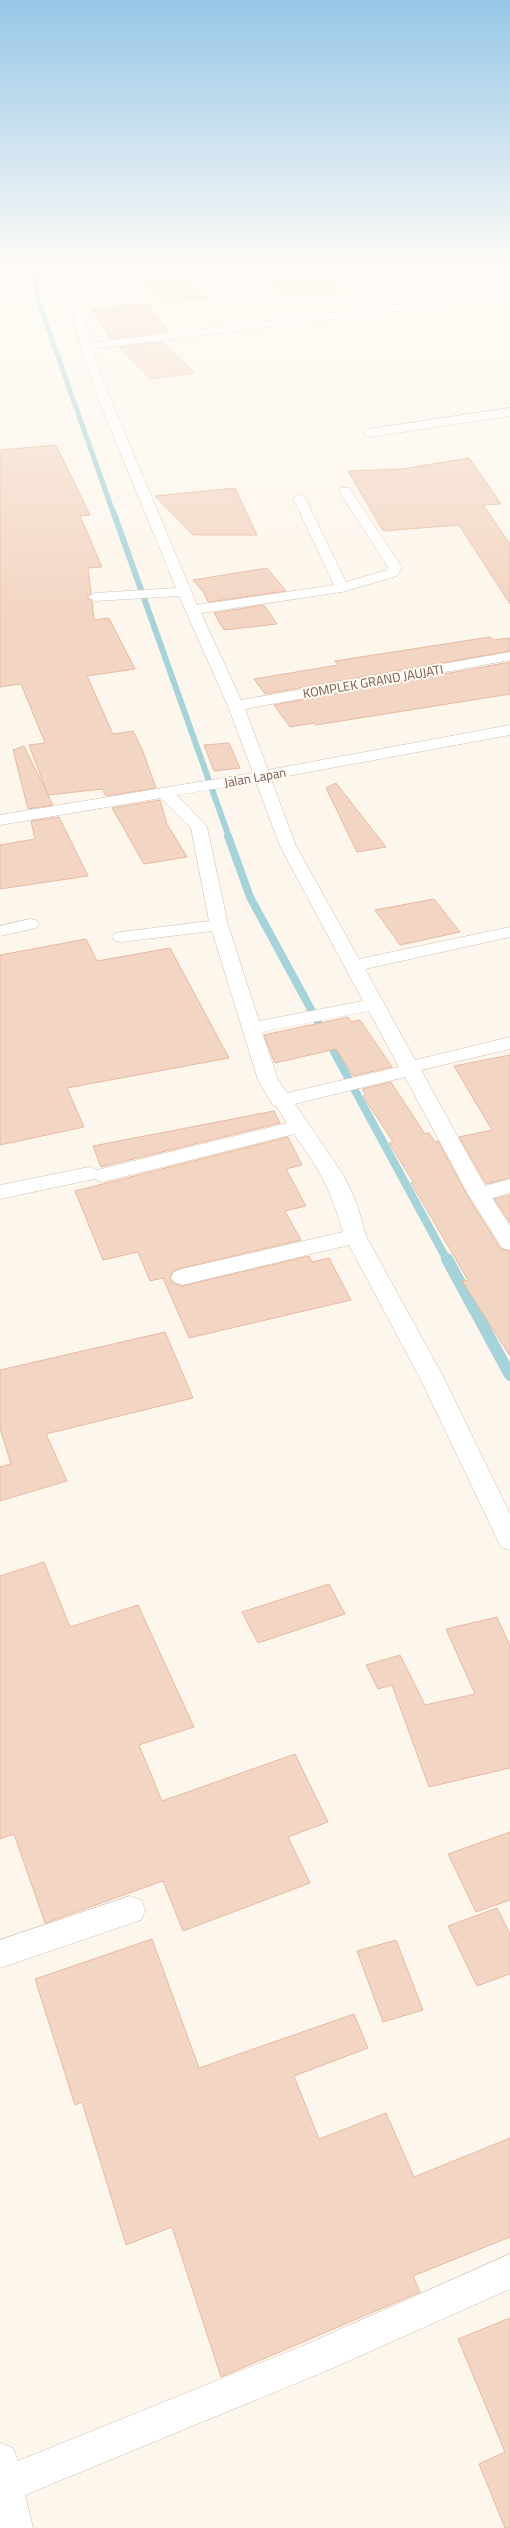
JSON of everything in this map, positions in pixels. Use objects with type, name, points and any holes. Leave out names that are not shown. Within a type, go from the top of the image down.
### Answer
[{"type":"street","points":[[98,381],[184,592],[194,610],[236,706],[258,777],[288,846],[479,1194],[510,1243]]},
{"type":"street","points":[[369,433],[510,412]]},
{"type":"street","points":[[194,610],[342,588],[392,573],[395,567],[345,491]]},
{"type":"street","points":[[299,498],[342,588]]},
{"type":"street","points":[[95,597],[184,592]]},
{"type":"street","name":"KOMPLEK GRAND JAUJATI","points":[[236,706],[510,656]]},
{"type":"street","name":"Jalan Lapan","points":[[0,820],[258,777],[510,730]]},
{"type":"street","points":[[164,792],[199,828],[219,925],[259,1027],[268,1080],[280,1101],[334,1176],[346,1204],[355,1236],[437,1388],[510,1540]]},
{"type":"street","points":[[0,931],[30,924]]},
{"type":"street","points":[[121,937],[219,925]]},
{"type":"street","points":[[354,966],[510,932]]},
{"type":"street","points":[[259,1027],[322,1016],[375,1004]]},
{"type":"street","points":[[280,1101],[510,1044]]},
{"type":"street","points":[[0,1192],[95,1174],[299,1126]]},
{"type":"street","points":[[479,1194],[510,1186]]},
{"type":"street","points":[[182,1277],[355,1236]]},
{"type":"street","points":[[0,1954],[130,1910]]},
{"type":"street","points":[[14,2528],[2,2473],[314,2359],[510,2271]]},
{"type":"building","points":[[56,445],[90,515],[80,516],[102,567],[88,568],[91,594],[87,598],[92,601],[94,620],[109,618],[135,669],[87,676],[113,734],[133,731],[142,749],[156,788],[106,796],[102,789],[48,795],[29,745],[45,743],[21,684],[0,687],[0,450]]},
{"type":"building","points":[[469,458],[501,504],[483,505],[510,544],[510,604],[459,525],[383,531],[348,471],[402,469]]},
{"type":"building","points":[[235,488],[257,535],[193,535],[155,496]]},
{"type":"building","points":[[267,568],[286,591],[208,602],[204,593],[193,580]]},
{"type":"building","points":[[264,605],[277,624],[224,630],[214,613]]},
{"type":"building","points":[[490,637],[493,640],[510,638],[510,651],[265,694],[254,679],[338,665],[335,661]]},
{"type":"building","points":[[510,662],[510,694],[316,725],[314,723],[290,727],[274,705]]},
{"type":"building","points":[[229,743],[240,768],[214,771],[204,745]]},
{"type":"building","points":[[24,746],[53,805],[28,809],[13,750]]},
{"type":"building","points":[[336,783],[386,847],[357,852],[326,788]]},
{"type":"building","points":[[160,800],[167,824],[187,857],[144,864],[112,808]]},
{"type":"building","points":[[59,817],[88,876],[0,889],[0,845],[35,839],[31,821]]},
{"type":"building","points":[[434,899],[460,932],[400,945],[375,910]]},
{"type":"building","points":[[86,939],[97,961],[170,948],[229,1058],[67,1088],[84,1127],[0,1145],[0,955]]},
{"type":"building","points":[[348,1017],[351,1022],[360,1020],[392,1067],[353,1076],[336,1049],[275,1063],[264,1035]]},
{"type":"building","points":[[510,1055],[510,1178],[486,1184],[459,1137],[492,1130],[454,1066]]},
{"type":"building","points":[[391,1082],[425,1134],[429,1133],[435,1142],[438,1141],[467,1195],[501,1249],[510,1251],[510,1356],[462,1281],[468,1280],[411,1183],[414,1183],[389,1143],[393,1142],[363,1096],[366,1095],[362,1089]]},
{"type":"building","points":[[274,1111],[280,1123],[101,1167],[93,1146]]},
{"type":"building","points":[[288,1137],[302,1165],[286,1169],[306,1206],[285,1211],[301,1240],[182,1268],[173,1271],[170,1278],[173,1283],[182,1286],[309,1256],[312,1262],[329,1258],[351,1300],[189,1338],[163,1278],[150,1281],[138,1252],[103,1260],[75,1191]]},
{"type":"building","points":[[510,1195],[510,1223],[494,1199]]},
{"type":"building","points":[[165,1332],[193,1398],[46,1434],[67,1481],[0,1501],[0,1467],[11,1464],[0,1429],[0,1370]]},
{"type":"building","points":[[44,1562],[70,1627],[138,1605],[194,1727],[139,1745],[162,1801],[295,1754],[328,1822],[288,1837],[310,1883],[183,1931],[163,1881],[45,1923],[14,1834],[0,1839],[0,1576]]},
{"type":"building","points":[[329,1584],[345,1614],[258,1643],[242,1612]]},
{"type":"building","points":[[497,1617],[510,1646],[510,1768],[429,1787],[392,1685],[378,1689],[366,1665],[400,1655],[425,1705],[475,1694],[446,1629]]},
{"type":"building","points":[[510,1832],[510,1900],[476,1912],[448,1854]]},
{"type":"building","points":[[497,1908],[510,1934],[510,1974],[477,1986],[448,1926]]},
{"type":"building","points":[[152,1939],[199,2068],[354,2014],[368,2048],[294,2076],[319,2139],[386,2113],[414,2177],[510,2138],[510,2237],[413,2276],[420,2292],[221,2377],[172,2227],[126,2245],[82,2102],[75,2105],[35,1979]]},
{"type":"building","points":[[396,1940],[423,2010],[383,2022],[357,1951]]},
{"type":"building","points":[[510,2318],[510,2528],[505,2528],[479,2464],[505,2452],[458,2339]]},
{"type":"waterway","points":[[67,381],[113,512]]},
{"type":"waterway","points":[[113,511],[229,837]]},
{"type":"waterway","points":[[228,836],[250,897],[447,1260]]},
{"type":"waterway","points":[[447,1259],[510,1375]]}]
